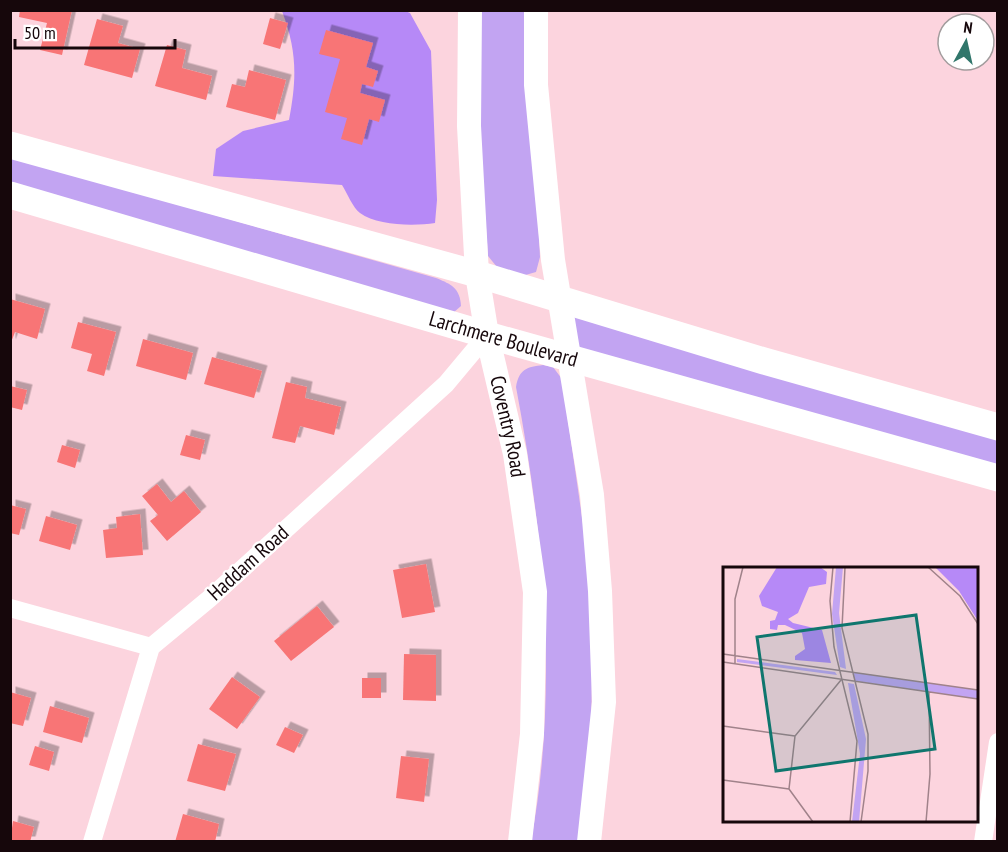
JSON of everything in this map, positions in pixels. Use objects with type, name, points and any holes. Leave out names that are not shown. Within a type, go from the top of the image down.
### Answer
[{"type":"main road","points":[[10,145],[477,274],[559,300],[998,427]]},
{"type":"main road","name":"Larchmere Boulevard","points":[[10,195],[487,335],[998,478]]},
{"type":"street","name":"Coventry Road","points":[[470,10],[469,126],[477,274],[487,335],[515,454],[536,592],[532,734],[520,842]]},
{"type":"street","points":[[536,10],[536,85],[559,300],[571,358],[592,495],[600,591],[604,702],[589,842]]},
{"type":"street","name":"Haddam Road","points":[[151,647],[209,599],[446,384],[487,335]]},
{"type":"street","points":[[10,608],[151,647],[92,842]]},
{"type":"street","points":[[983,842],[998,742]]},
{"type":"shaded area","points":[[403,10],[410,13],[431,51],[437,200],[435,223],[396,224],[367,217],[355,208],[342,185],[213,176],[216,149],[243,131],[289,120],[294,65],[291,39],[282,11]]},
{"type":"shaded area","points":[[481,11],[528,11],[540,257],[536,272],[522,276],[501,272],[488,256],[480,142]]},
{"type":"shaded area","points":[[10,157],[436,278],[446,282],[457,291],[461,306],[453,313],[11,188]]},
{"type":"shaded area","points":[[559,300],[997,427],[997,478],[571,358]]},
{"type":"shaded area","points":[[543,365],[553,367],[562,379],[584,531],[593,626],[591,729],[579,841],[531,841],[540,785],[546,671],[540,556],[534,499],[516,387],[519,376],[525,370]]},
{"type":"building","points":[[20,10],[72,10],[62,55],[40,50],[47,23],[19,17]]},
{"type":"building","points":[[270,18],[288,23],[280,49],[263,44]]},
{"type":"building","points":[[97,19],[123,26],[118,43],[140,49],[132,78],[84,65]]},
{"type":"building","points":[[326,30],[373,43],[366,67],[378,71],[373,87],[362,84],[360,93],[385,100],[379,122],[369,119],[362,145],[341,139],[347,118],[325,112],[340,59],[319,54]]},
{"type":"building","points":[[167,45],[186,50],[182,68],[212,76],[206,100],[155,86]]},
{"type":"building","points":[[249,70],[286,80],[275,120],[226,107],[232,84],[245,87]]},
{"type":"building","points":[[10,299],[45,309],[37,339],[15,332],[10,345]]},
{"type":"building","points":[[78,322],[116,332],[104,376],[87,371],[92,354],[71,348]]},
{"type":"building","points":[[143,339],[193,353],[186,380],[136,366]]},
{"type":"building","points":[[212,357],[262,371],[254,398],[204,384]]},
{"type":"building","points":[[286,382],[307,387],[305,398],[341,407],[334,435],[300,426],[295,443],[272,438]]},
{"type":"building","points":[[10,386],[27,390],[22,410],[10,407]]},
{"type":"building","points":[[186,435],[205,440],[200,460],[180,455]]},
{"type":"building","points":[[62,445],[80,450],[75,468],[57,462]]},
{"type":"building","points":[[157,484],[171,502],[184,491],[201,512],[167,541],[150,521],[158,515],[142,496]]},
{"type":"building","points":[[10,505],[26,509],[19,535],[10,533]]},
{"type":"building","points":[[140,514],[143,555],[106,558],[103,530],[117,528],[116,517]]},
{"type":"building","points":[[46,516],[77,525],[70,550],[39,541]]},
{"type":"building","points":[[426,564],[435,612],[402,618],[393,570]]},
{"type":"building","points":[[317,606],[334,627],[291,661],[274,641]]},
{"type":"building","points":[[404,654],[436,655],[436,701],[403,700]]},
{"type":"building","points":[[232,677],[260,697],[237,729],[209,709]]},
{"type":"building","points":[[362,678],[381,678],[381,698],[362,698]]},
{"type":"building","points":[[10,692],[31,698],[23,726],[10,723]]},
{"type":"building","points":[[50,706],[89,718],[82,743],[43,732]]},
{"type":"building","points":[[285,727],[303,735],[294,753],[276,745]]},
{"type":"building","points":[[198,744],[236,754],[225,791],[187,781]]},
{"type":"building","points":[[35,746],[54,752],[49,771],[29,765]]},
{"type":"building","points":[[401,756],[429,759],[424,802],[396,798]]},
{"type":"building","points":[[183,814],[219,824],[215,842],[175,842]]},
{"type":"building","points":[[13,821],[34,827],[30,842],[10,842]]}]
